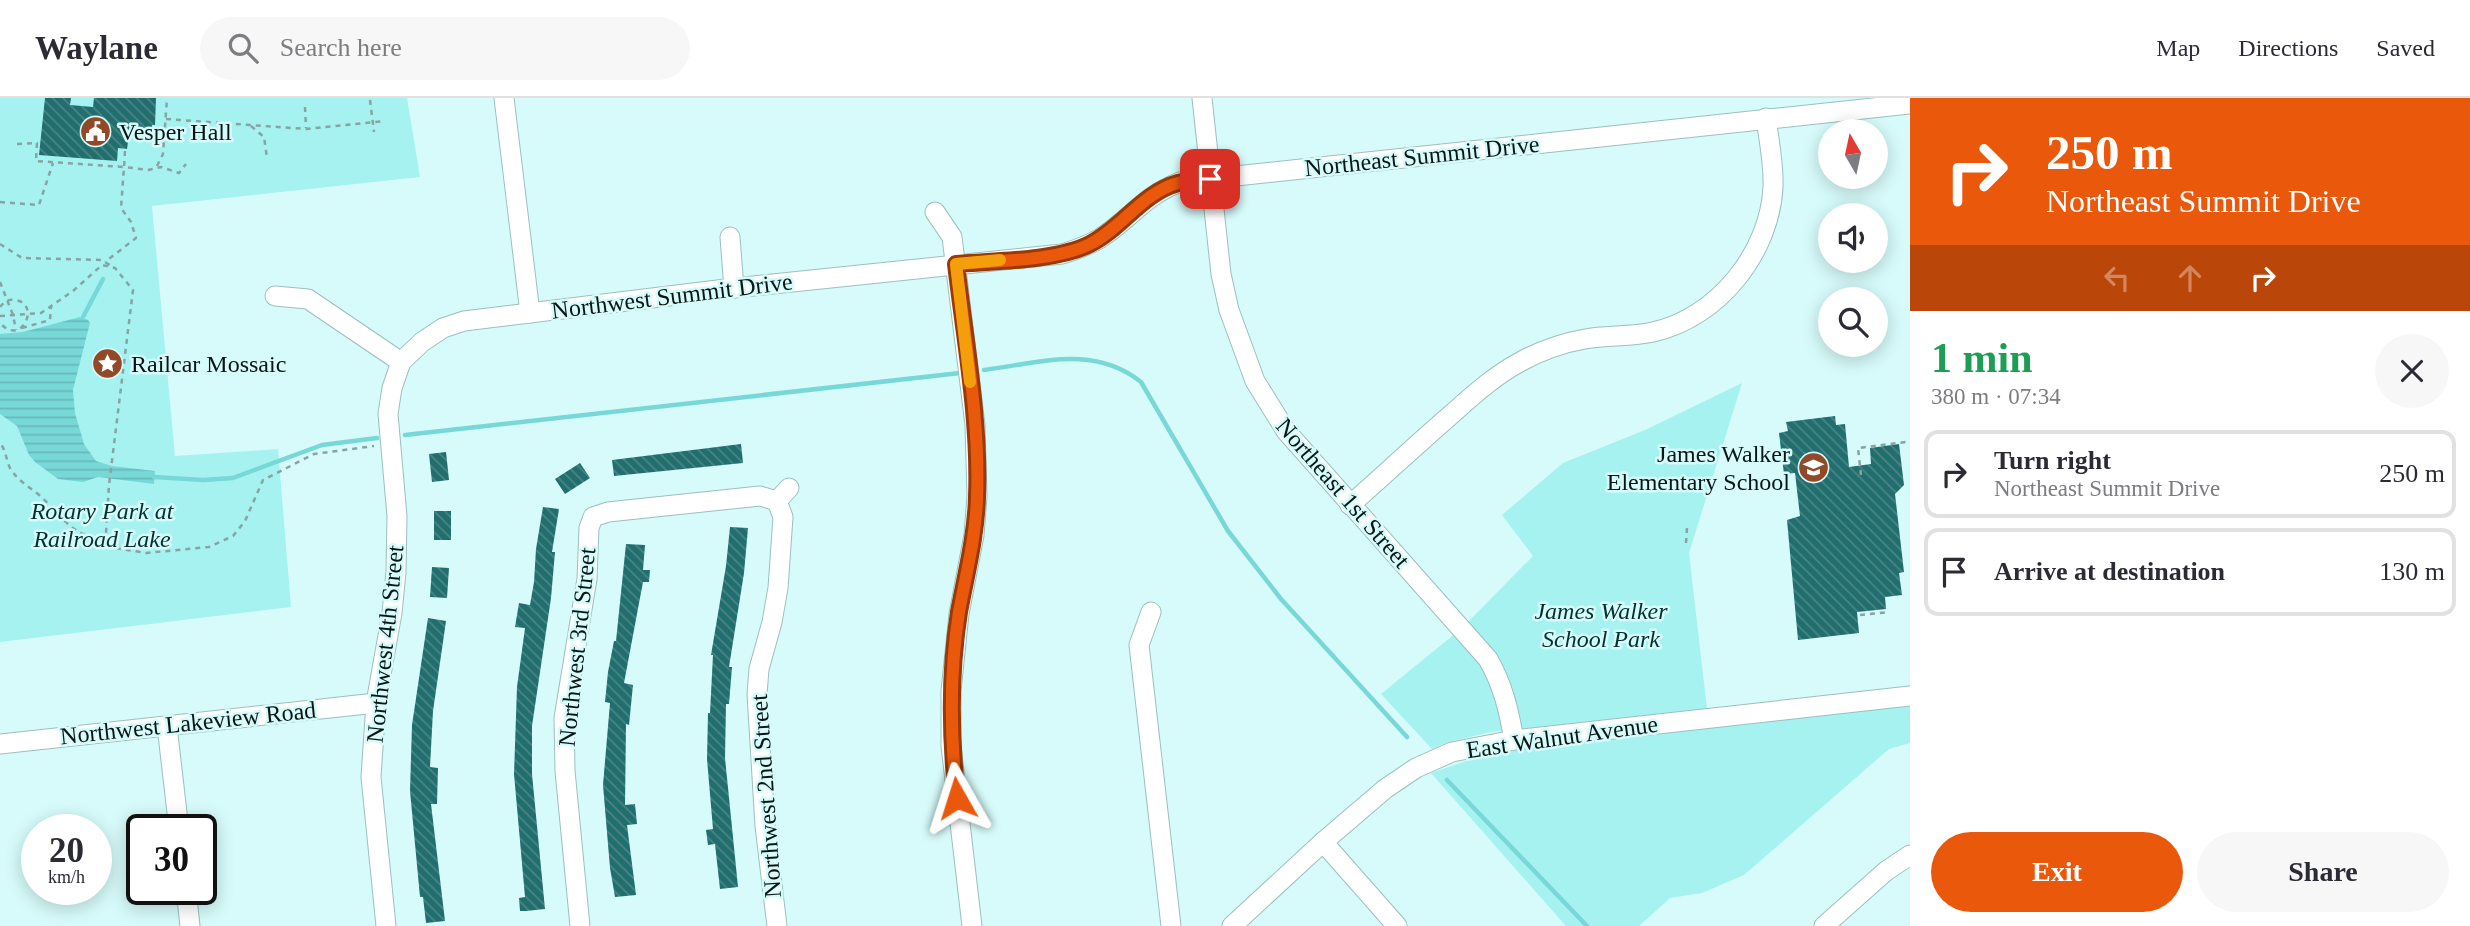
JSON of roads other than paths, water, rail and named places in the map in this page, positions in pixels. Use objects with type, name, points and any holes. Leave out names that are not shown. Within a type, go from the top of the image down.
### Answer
[{"type":"street","points":[[504,98],[530,313]]},
{"type":"street","name":"Northeast 1st Street","points":[[1202,98],[1226,298],[1255,381],[1286,431],[1488,659],[1499,678],[1509,707],[1514,740]]},
{"type":"street","name":"Northeast Summit Drive","points":[[956,264],[1062,254],[1087,246],[1101,238],[1146,199],[1161,189],[1180,182],[1910,103]]},
{"type":"street","points":[[1350,505],[1486,384],[1519,362],[1557,345],[1654,332],[1685,320],[1710,305],[1733,283],[1755,252],[1767,219],[1773,189],[1766,118]]},
{"type":"street","points":[[935,212],[952,237],[975,425],[977,496],[974,535],[959,614],[951,691],[951,746],[972,926]]},
{"type":"street","points":[[730,237],[734,288]]},
{"type":"street","name":"Northwest Summit Drive","points":[[401,362],[422,342],[443,328],[464,321],[956,264]]},
{"type":"street","points":[[275,296],[308,299],[401,362]]},
{"type":"street","name":"Northwest 4th Street","points":[[386,926],[371,777],[376,702],[396,572],[397,516],[388,414],[392,388],[401,362]]},
{"type":"street","name":"Northwest 2nd Street","points":[[589,535],[593,517],[608,512],[783,494],[778,589],[759,669],[757,694],[765,826],[777,926]]},
{"type":"street","name":"Northwest 3rd Street","points":[[580,926],[565,771],[564,718],[586,579],[589,535]]},
{"type":"street","points":[[1151,612],[1139,645],[1171,926]]},
{"type":"street","name":"East Walnut Avenue","points":[[1232,926],[1385,789],[1416,768],[1452,752],[1514,740],[1910,696]]},
{"type":"street","name":"Northwest Lakeview Road","points":[[0,744],[376,702]]},
{"type":"street","points":[[167,726],[177,814]]},
{"type":"street","points":[[1323,842],[1397,926]]},
{"type":"street","points":[[1824,926],[1886,871],[1910,855]]},
{"type":"street","points":[[188,905],[190,926]]},
{"type":"waterway","points":[[83,317],[103,279]]},
{"type":"waterway","points":[[984,370],[1066,359],[1085,360],[1123,370],[1141,382],[1228,531],[1281,599],[1407,737]]},
{"type":"waterway","points":[[405,435],[960,373]]},
{"type":"waterway","points":[[154,477],[203,480],[233,478],[322,445],[377,438]]},
{"type":"waterway","points":[[1447,780],[1587,926]]},
{"type":"place","name":"Vesper Hall","points":[[96,132]]},
{"type":"place","name":"Railcar Mossaic","points":[[108,364]]},
{"type":"place","name":"James Walker Elementary School","points":[[1813,468]]},
{"type":"park label","name":"Rotary Park at Railroad Lake","points":[[102,525]]},
{"type":"park label","name":"James Walker School Park","points":[[1601,625]]}]
